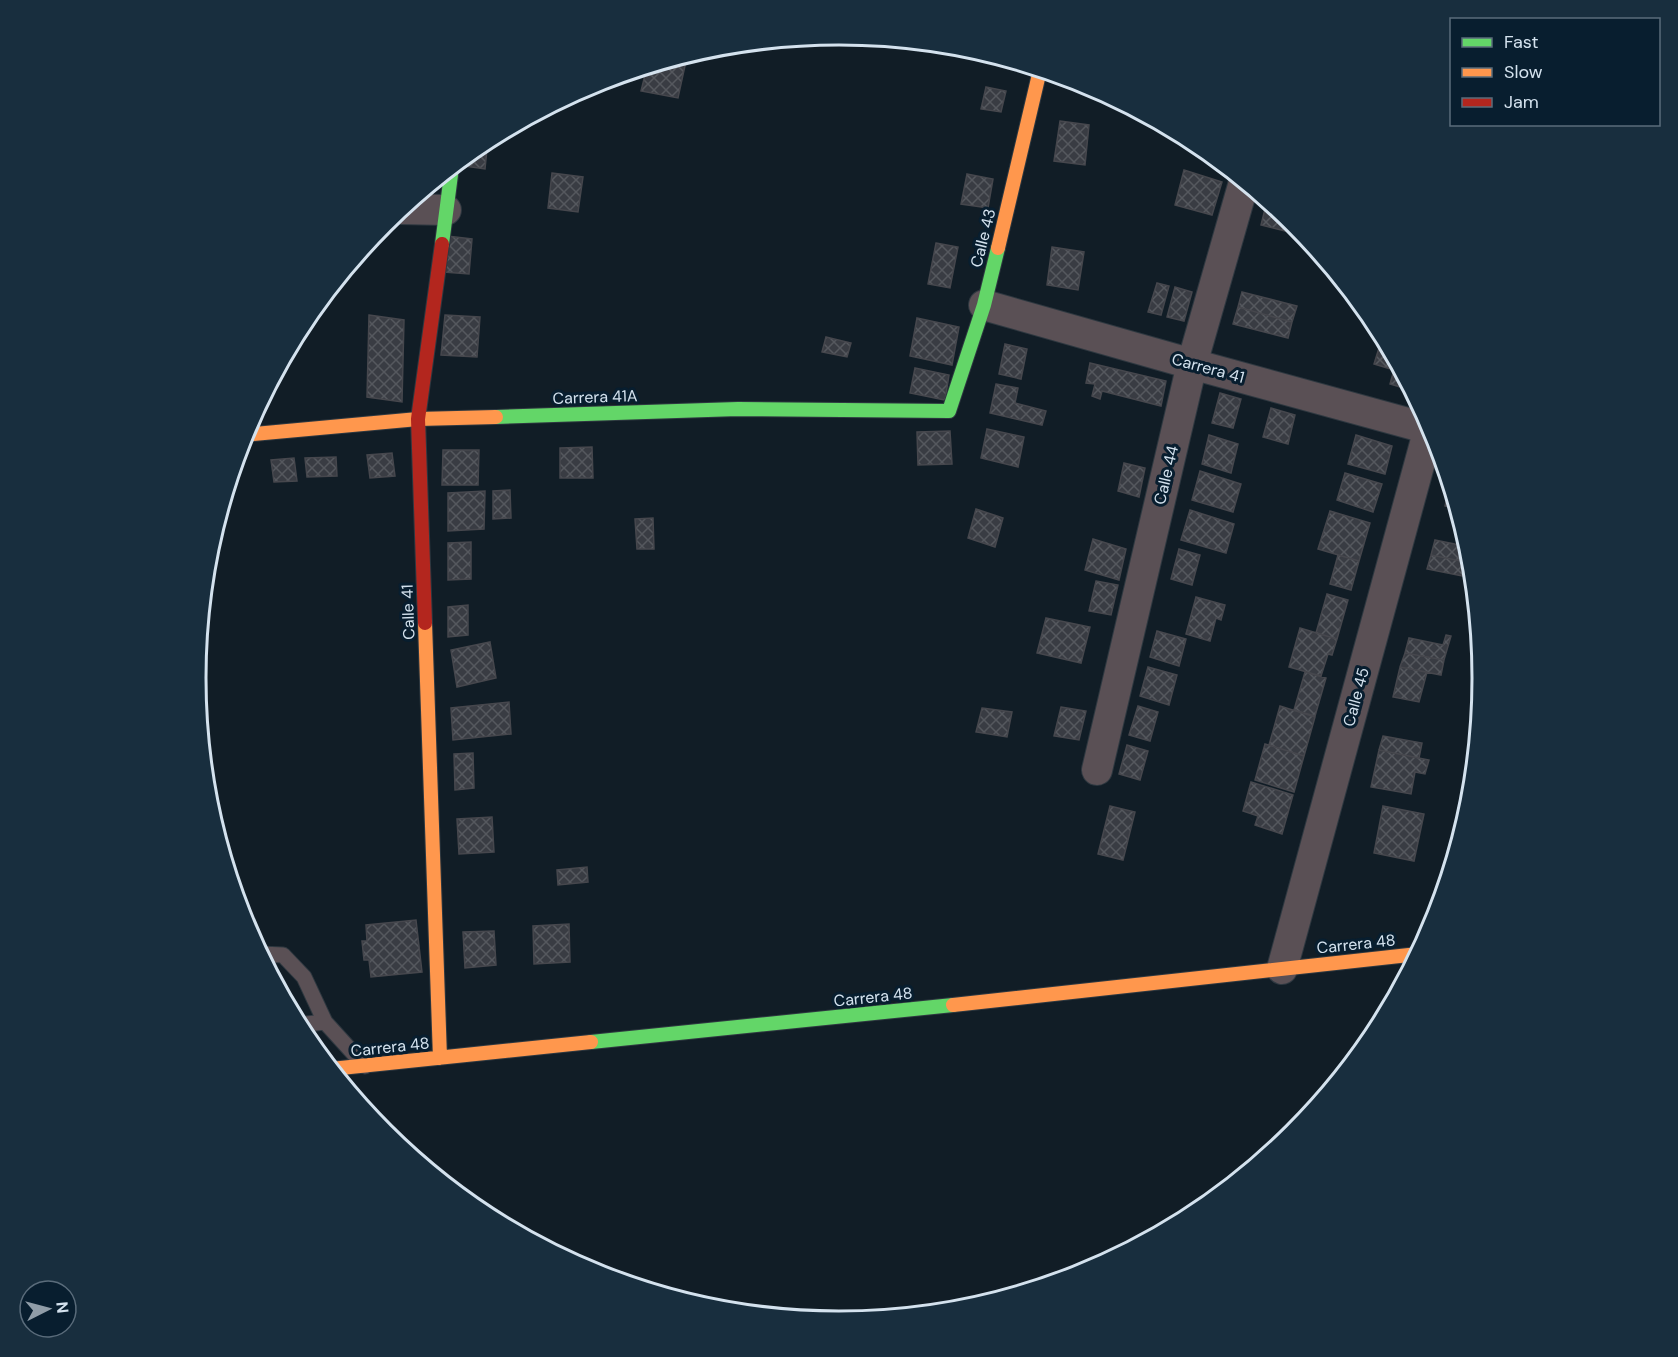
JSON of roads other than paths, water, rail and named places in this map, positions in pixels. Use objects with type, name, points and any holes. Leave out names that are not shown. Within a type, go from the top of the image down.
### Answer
[{"type":"main road","name":"Calle 43","points":[[949,411],[984,305],[1038,78]]},
{"type":"main road","name":"Calle 41","points":[[440,1058],[418,419],[450,178]]},
{"type":"main road","name":"Carrera 41A","points":[[255,434],[418,419],[738,409],[949,411]]},
{"type":"main road","name":"Carrera 48","points":[[340,1068],[1076,993],[1409,955]]},
{"type":"street","name":"Calle 44","points":[[1097,770],[1192,364],[1242,190]]},
{"type":"street","points":[[413,209],[446,210]]},
{"type":"street","name":"Carrera 41","points":[[984,305],[1419,425]]},
{"type":"street","name":"Calle 45","points":[[1282,969],[1427,443]]},
{"type":"lane","points":[[269,954],[283,955],[304,977],[325,1022],[365,1066]]},
{"type":"lane","points":[[308,1023],[325,1022]]}]
